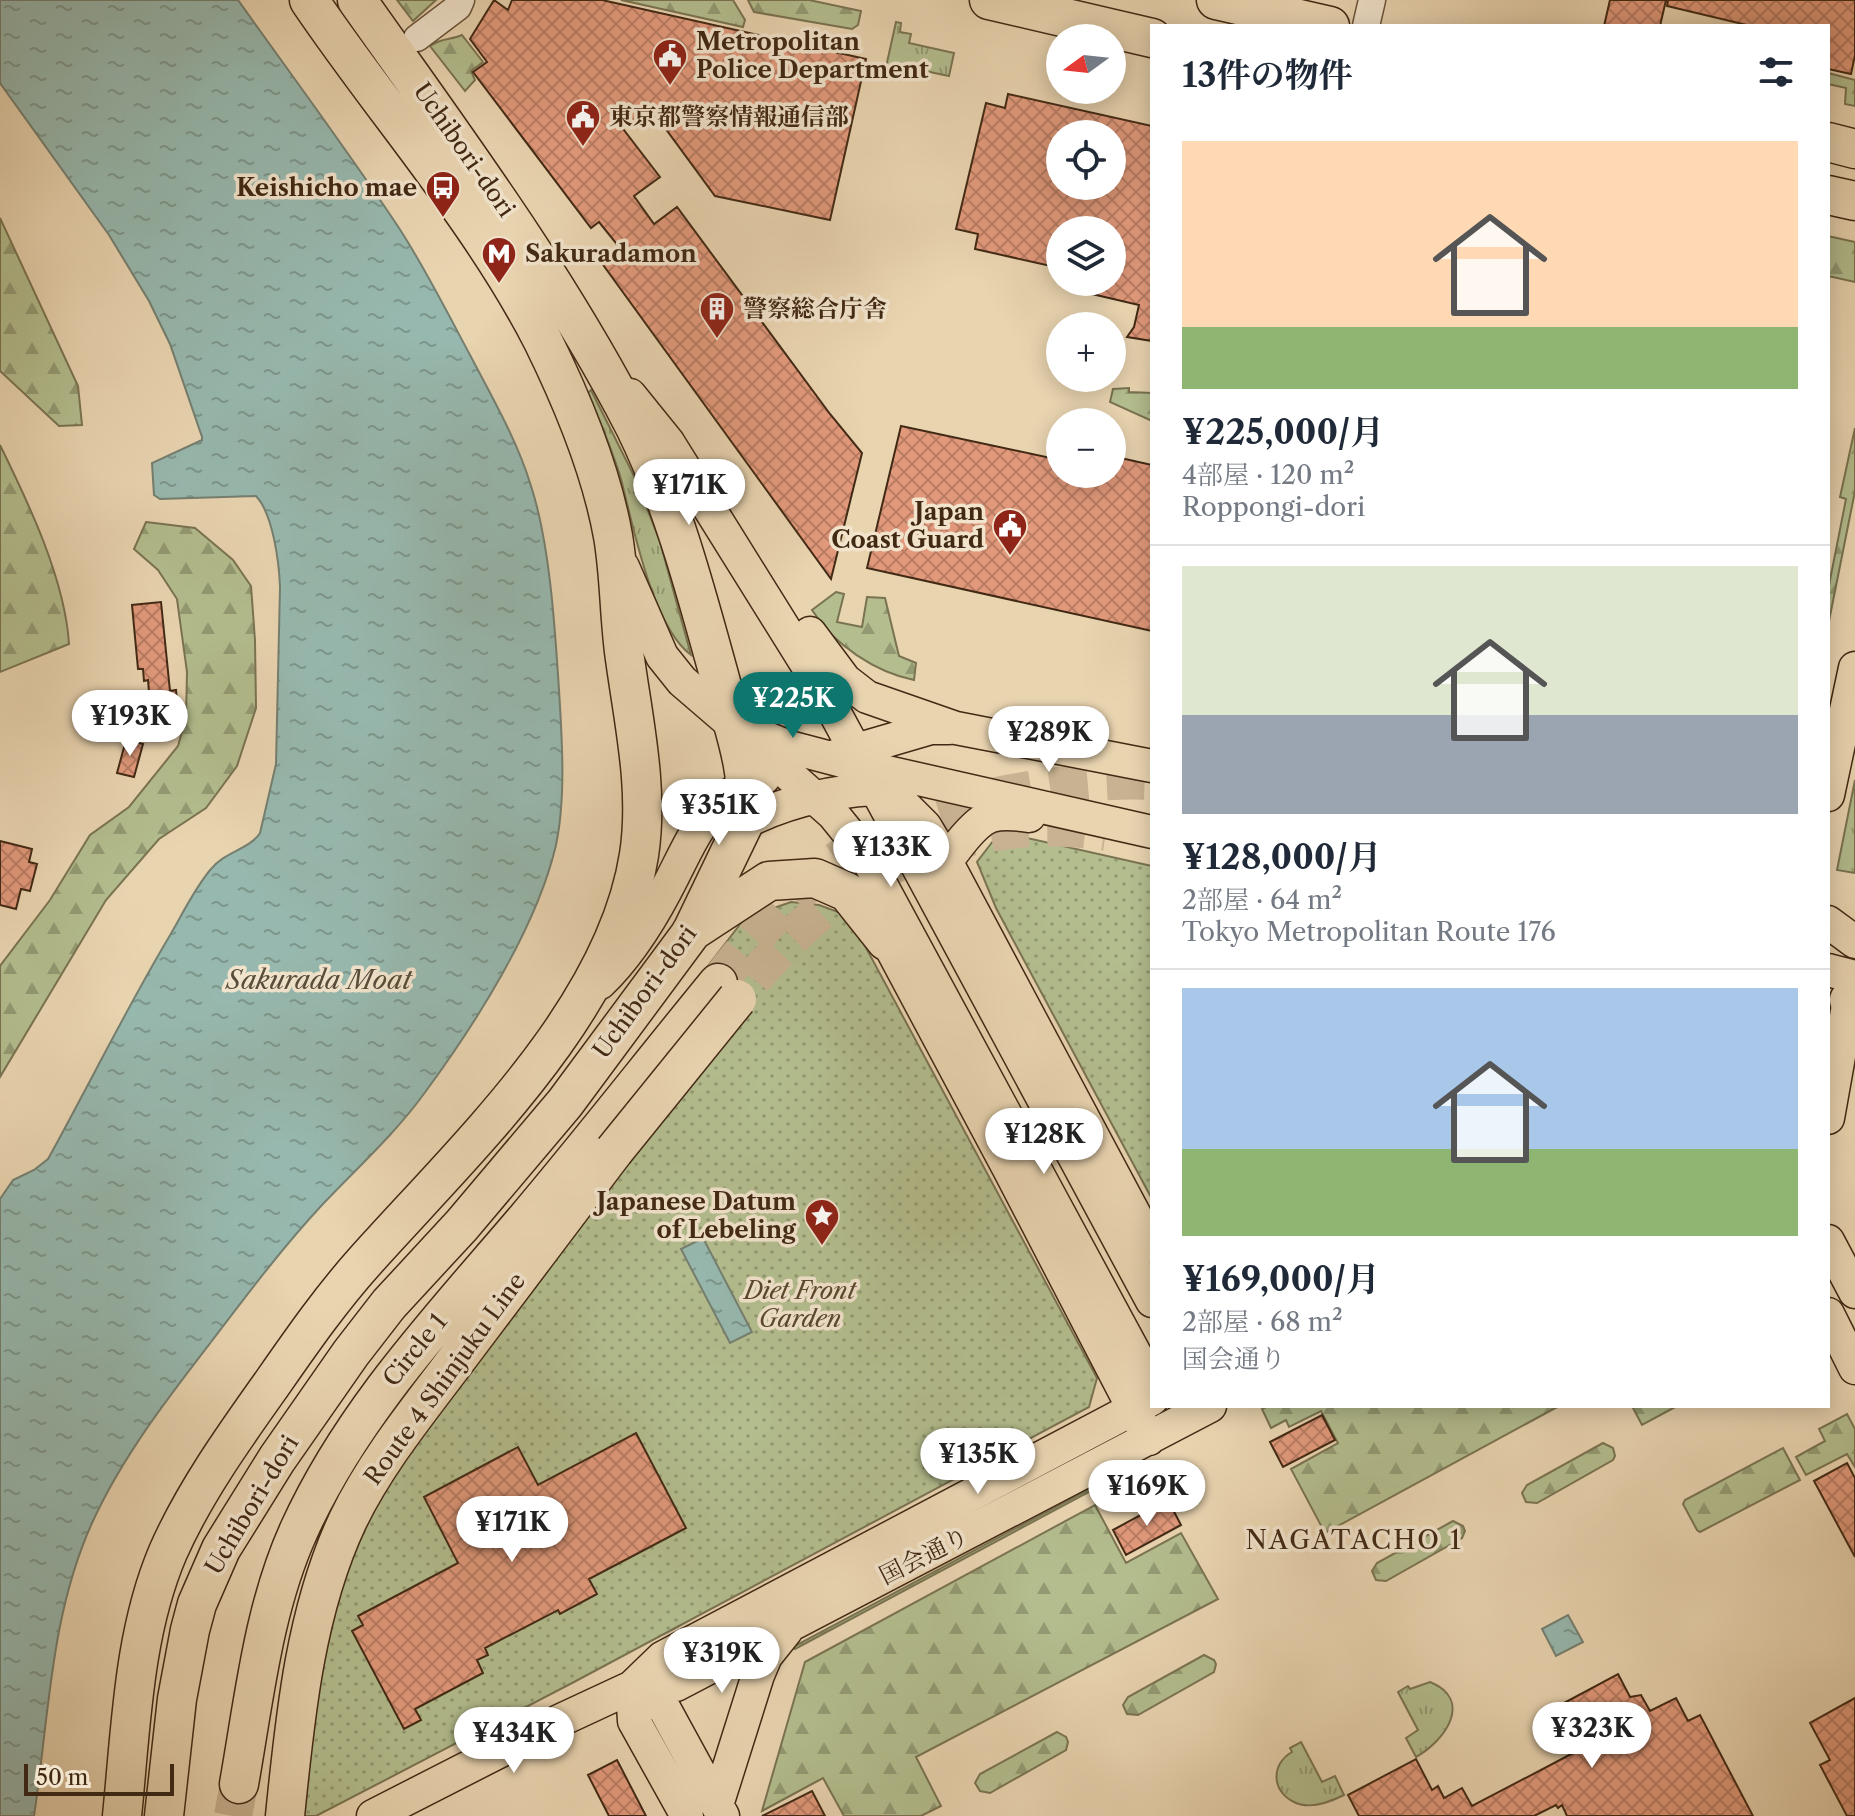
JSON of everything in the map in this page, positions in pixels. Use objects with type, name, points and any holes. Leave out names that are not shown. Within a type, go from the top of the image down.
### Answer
[{"type":"highway","name":"Uchibori-dori","points":[[122,1816],[143,1632],[160,1573],[186,1517],[252,1412],[315,1323],[362,1264],[435,1187],[531,1074],[582,999],[620,926],[632,889],[641,831],[641,778],[624,654],[613,537],[594,464],[569,397],[542,340],[501,268],[420,149],[343,51],[309,0]]},
{"type":"highway","points":[[989,0],[1150,38]]},
{"type":"highway","name":"Uchibori-dori","points":[[164,1816],[177,1699],[190,1630],[197,1604],[221,1549],[277,1459],[351,1353],[389,1304],[462,1225],[565,1103],[691,933],[745,804],[732,724],[668,508],[636,429],[540,261],[365,7]]},
{"type":"highway","points":[[1220,9],[1317,24]]},
{"type":"highway","points":[[1830,143],[1855,149]]},
{"type":"highway","points":[[1830,195],[1855,201]]},
{"type":"highway","points":[[691,933],[769,881],[815,878],[847,892],[886,941]]},
{"type":"highway","name":"Route 4 Shinjuku Line","points":[[258,1794],[296,1718],[322,1593],[347,1522],[364,1490],[411,1421],[614,1151],[727,991]]},
{"type":"highway","name":"Circle 1","points":[[258,1794],[259,1672],[273,1605],[298,1532],[330,1469],[385,1387],[447,1310],[727,991]]},
{"type":"main road","points":[[588,343],[668,442],[822,689],[862,774],[937,901],[1150,1297]]},
{"type":"main road","points":[[709,506],[753,551],[833,666],[854,690],[956,728],[1150,766]]},
{"type":"main road","points":[[613,537],[642,616],[662,656],[682,681],[833,814],[863,851],[1150,1403]]},
{"type":"main road","points":[[1830,786],[1855,668]]},
{"type":"main road","points":[[732,724],[862,774],[925,826],[1150,1243]]},
{"type":"main road","points":[[582,999],[603,981],[633,945],[664,894],[698,827],[707,814],[733,793],[758,815],[813,799],[862,774],[900,737],[931,728],[956,728]]},
{"type":"main road","points":[[1116,759],[1126,776],[1150,785]]},
{"type":"main road","points":[[745,804],[787,771],[862,774],[958,787],[1149,831]]},
{"type":"main road","points":[[862,774],[856,814],[863,851]]},
{"type":"main road","points":[[813,799],[1010,1171],[1150,1404]]},
{"type":"main road","points":[[937,901],[938,879],[946,861],[979,823],[993,815],[1012,813],[1149,831]]},
{"type":"main road","points":[[1830,911],[1855,917]]},
{"type":"main road","points":[[1830,924],[1855,944]]},
{"type":"main road","points":[[1830,939],[1855,944]]},
{"type":"main road","points":[[1830,972],[1847,989]]},
{"type":"main road","points":[[1830,1032],[1847,989]]},
{"type":"main road","points":[[1830,1104],[1847,989]]},
{"type":"main road","points":[[1830,1245],[1855,1292]]},
{"type":"main road","points":[[1830,1318],[1855,1368]]},
{"type":"main road","name":"国会通り","points":[[373,1816],[632,1687],[662,1658],[1154,1411],[1186,1408]]},
{"type":"main road","name":"国会通り","points":[[632,1687],[676,1685],[794,1623],[1154,1411]]},
{"type":"main road","points":[[709,1812],[766,1656],[794,1623]]},
{"type":"main road","points":[[632,1687],[664,1708],[709,1812]]},
{"type":"street","points":[[417,38],[458,7],[461,0]]},
{"type":"street","points":[[1366,24],[1372,0]]},
{"type":"green space","points":[[397,0],[436,0],[413,21]]},
{"type":"green space","points":[[621,0],[733,0],[745,20],[743,27]]},
{"type":"green space","points":[[748,0],[809,0],[861,11],[858,25],[852,29],[754,12]]},
{"type":"green space","points":[[896,22],[901,23],[900,32],[911,34],[909,43],[954,53],[949,76],[925,71],[924,75],[886,67]]},
{"type":"green space","points":[[462,35],[483,62],[471,71],[475,80],[465,91],[430,46]]},
{"type":"green space","points":[[1830,74],[1855,80],[1855,106],[1845,104],[1846,88],[1830,84]]},
{"type":"green space","points":[[0,218],[78,386],[82,425],[59,426],[0,371]]},
{"type":"green space","points":[[1830,236],[1855,242],[1855,282],[1830,276]]},
{"type":"green space","points":[[1126,388],[1129,388],[1129,392],[1150,393],[1150,420],[1126,408],[1110,402],[1112,392],[1126,392]]},
{"type":"green space","points":[[591,390],[637,482],[660,542],[691,655],[677,641],[655,599],[621,479],[588,393]]},
{"type":"green space","points":[[1855,428],[1855,491],[1830,616],[1830,580],[1846,499],[1840,497]]},
{"type":"green space","points":[[0,445],[53,568],[69,644],[0,672]]},
{"type":"green space","points":[[146,522],[195,528],[233,560],[251,586],[256,708],[237,766],[206,808],[159,839],[106,900],[0,1077],[0,966],[50,900],[90,835],[129,807],[178,746],[186,717],[187,672],[177,599],[158,570],[134,549]]},
{"type":"green space","points":[[836,592],[844,594],[837,622],[862,627],[867,597],[885,598],[899,656],[916,663],[914,680],[870,664],[821,623],[812,610]]},
{"type":"green space","points":[[1855,780],[1855,873],[1837,870]]},
{"type":"green space","points":[[1000,832],[1150,866],[1150,1195],[996,908],[977,862]]},
{"type":"green space","name":"Diet Front Garden","points":[[791,902],[819,905],[849,916],[1097,1378],[1089,1407],[316,1816],[300,1816],[321,1651],[363,1528],[407,1448],[704,971],[745,918]]},
{"type":"green space","points":[[1555,1408],[1325,1533],[1291,1469],[1338,1443],[1321,1411],[1289,1427],[1286,1420],[1271,1428],[1262,1409]]},
{"type":"green space","points":[[1633,1408],[1673,1408],[1642,1425]]},
{"type":"green space","points":[[1847,1414],[1855,1429],[1855,1467],[1847,1454],[1806,1475],[1796,1457],[1825,1441],[1819,1429]]},
{"type":"green space","points":[[1603,1443],[1613,1448],[1613,1460],[1537,1503],[1526,1502],[1522,1493],[1527,1485]]},
{"type":"green space","points":[[1783,1448],[1800,1480],[1700,1532],[1697,1530],[1683,1504],[1685,1500]]},
{"type":"green space","points":[[1112,1477],[795,1649],[793,1647]]},
{"type":"green space","points":[[1095,1505],[1126,1563],[1181,1533],[1218,1599],[916,1757],[941,1806],[921,1816],[844,1816],[823,1778],[762,1811],[805,1662]]},
{"type":"green space","points":[[1453,1521],[1463,1526],[1465,1531],[1462,1538],[1386,1581],[1376,1580],[1372,1571],[1377,1563]]},
{"type":"green space","points":[[1204,1655],[1214,1660],[1214,1672],[1138,1715],[1127,1714],[1123,1705],[1128,1697]]},
{"type":"green space","points":[[1430,1682],[1443,1690],[1453,1709],[1445,1731],[1416,1757],[1406,1738],[1418,1730],[1398,1692],[1408,1686],[1410,1689]]},
{"type":"green space","points":[[1057,1732],[1066,1737],[1066,1750],[990,1793],[980,1791],[975,1783],[980,1774]]},
{"type":"green space","points":[[1301,1742],[1322,1782],[1335,1776],[1344,1795],[1306,1805],[1294,1802],[1281,1791],[1277,1770],[1292,1752],[1290,1748]]},
{"type":"water","name":"Sakurada Moat","points":[[0,0],[238,0],[409,243],[519,452],[543,534],[551,587],[562,748],[559,827],[547,876],[520,941],[484,1005],[414,1106],[307,1221],[237,1307],[146,1429],[92,1523],[78,1558],[59,1630],[34,1816],[0,1816],[0,1199],[13,1180],[48,1159],[188,902],[205,877],[216,863],[250,843],[260,833],[276,764],[280,587],[271,526],[256,496],[160,499],[154,495],[152,463],[202,440],[202,437],[170,344],[149,301],[109,235],[0,83]]},
{"type":"water","points":[[703,1238],[752,1332],[730,1343],[681,1249]]},
{"type":"water","points":[[1568,1615],[1583,1642],[1556,1656],[1542,1629]]},
{"type":"building","points":[[494,0],[508,10],[512,0],[602,0],[866,59],[830,220],[715,196],[665,128],[614,117],[660,177],[634,196],[654,224],[677,207],[862,453],[831,579],[601,262],[620,248],[599,222],[591,228],[473,72],[487,62],[470,39]]},
{"type":"building","points":[[1610,0],[1666,0],[1660,24],[1604,24]]},
{"type":"building","points":[[1668,0],[1855,0],[1855,55],[1851,74],[1830,69],[1830,24],[1743,24],[1667,6]]},
{"type":"building","points":[[1008,94],[1125,120],[1046,120],[1046,200],[1126,200],[1126,120],[1150,126],[1150,341],[1127,337],[1134,327],[1139,305],[1100,296],[1126,296],[1126,216],[1046,216],[1046,265],[975,249],[978,234],[956,229],[986,103],[1005,108]]},
{"type":"building","points":[[901,426],[1046,457],[1046,488],[1126,488],[1126,459],[1150,465],[1150,631],[867,568]]},
{"type":"building","points":[[161,602],[170,691],[176,690],[178,714],[151,716],[148,680],[144,681],[143,669],[138,669],[132,605]]},
{"type":"building","points":[[126,740],[143,744],[134,777],[117,773]]},
{"type":"building","points":[[0,841],[32,849],[29,862],[37,864],[30,891],[21,889],[16,909],[0,905]]},
{"type":"building","points":[[1322,1415],[1335,1440],[1283,1467],[1270,1442]]},
{"type":"building","points":[[636,1433],[686,1528],[589,1579],[597,1594],[560,1614],[558,1610],[485,1648],[488,1655],[477,1660],[483,1673],[415,1709],[421,1720],[404,1729],[352,1631],[363,1625],[358,1616],[458,1563],[424,1497],[518,1447],[538,1485]]},
{"type":"building","points":[[1847,1463],[1855,1478],[1855,1557],[1814,1481]]},
{"type":"building","points":[[1168,1500],[1181,1525],[1126,1555],[1113,1530]]},
{"type":"building","points":[[1618,1674],[1630,1697],[1641,1695],[1650,1711],[1676,1698],[1688,1721],[1700,1715],[1753,1816],[1567,1816],[1562,1805],[1558,1808],[1556,1805],[1534,1816],[1359,1816],[1348,1795],[1416,1759],[1432,1790],[1438,1786],[1444,1798],[1462,1788],[1472,1806],[1577,1751],[1568,1735],[1575,1726],[1564,1703]]},
{"type":"building","points":[[1855,1698],[1855,1816],[1847,1816],[1820,1765],[1830,1760],[1810,1723]]},
{"type":"building","points":[[617,1760],[646,1816],[609,1816],[588,1775]]},
{"type":"building","points":[[812,1791],[825,1816],[762,1816]]},
{"type":"tunnel","points":[[718,983],[783,907],[815,877],[849,852],[886,831],[972,801],[1024,791],[1088,783],[1150,781]]},
{"type":"tunnel","points":[[753,979],[787,941],[825,908],[866,880],[910,857],[956,841],[1004,831],[1054,828],[1106,832]]},
{"type":"tunnel","points":[[233,1816],[239,1784]]},
{"type":"place","name":"Metropolitan Police Department","points":[[670,87]]},
{"type":"place","name":"東京都警察情報通信部","points":[[583,148]]},
{"type":"place","name":"Keishicho mae","points":[[443,219]]},
{"type":"place","name":"Sakuradamon","points":[[499,285]]},
{"type":"place","name":"警察総合庁舎","points":[[717,340]]},
{"type":"place","name":"Japan Coast Guard","points":[[1010,557]]},
{"type":"place","name":"Japanese Datum of Lebeling","points":[[822,1247]]},
{"type":"district","name":"NAGATACHO 1","points":[[1354,1540]]}]
